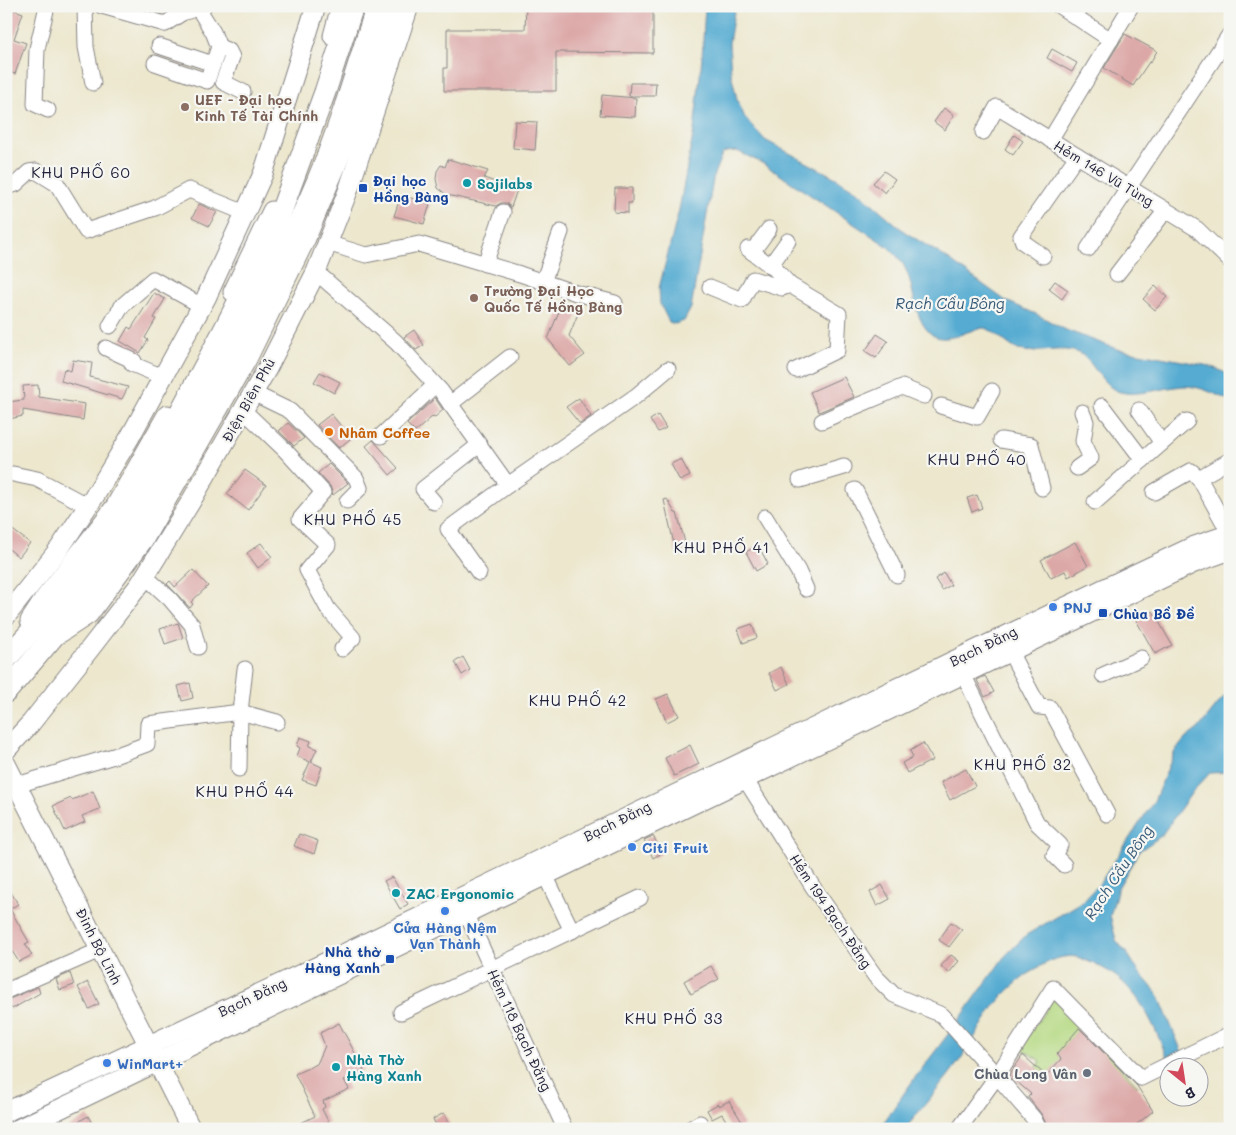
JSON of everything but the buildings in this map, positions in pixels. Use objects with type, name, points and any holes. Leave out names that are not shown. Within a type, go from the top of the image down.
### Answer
[{"type":"highway","points":[[6,659],[44,618],[114,527],[160,450],[224,330],[274,231],[325,92],[353,6]]},
{"type":"highway","name":"Điện Biên Phủ","points":[[6,692],[78,606],[132,533],[167,475],[272,280],[321,172],[344,111],[377,6]]},
{"type":"main road","points":[[6,616],[32,585],[88,506],[130,437],[202,306],[263,174],[316,6]]},
{"type":"main road","points":[[6,659],[45,598],[115,507],[227,306],[245,264],[270,216],[307,121],[341,6]]},
{"type":"main road","name":"Điện Biên Phủ","points":[[51,639],[89,614],[144,539],[247,359],[306,238],[334,171],[363,97],[390,6]]},
{"type":"main road","name":"Điện Biên Phủ","points":[[6,750],[88,652],[144,576],[190,503],[253,393],[316,272],[348,191],[409,6]]},
{"type":"main road","name":"Bạch Đằng","points":[[18,1129],[158,1062],[322,974],[960,666],[1184,551],[1230,534]]},
{"type":"main road","name":"Bạch Đằng","points":[[960,666],[1010,652],[1194,563],[1230,550]]},
{"type":"main road","name":"Đinh Bộ Lĩnh","points":[[6,764],[191,1129]]},
{"type":"main road","name":"Bạch Đằng","points":[[462,906],[545,875],[741,772]]},
{"type":"main road","name":"Bạch Đằng","points":[[6,1112],[149,1044],[322,974]]},
{"type":"street","points":[[47,6],[36,49],[35,104],[48,110]]},
{"type":"street","points":[[86,6],[86,47],[93,83]]},
{"type":"street","points":[[102,6],[165,24]]},
{"type":"street","points":[[1050,140],[1132,6]]},
{"type":"street","points":[[201,7],[219,47],[207,82],[154,64],[165,24],[182,13],[201,7]]},
{"type":"street","points":[[1062,7],[1110,40]]},
{"type":"street","points":[[1088,249],[1230,34]]},
{"type":"street","points":[[159,46],[213,64]]},
{"type":"street","points":[[219,47],[229,51],[232,57],[223,82],[242,92]]},
{"type":"street","name":"Hẻm 146 Vũ Tùng","points":[[983,132],[997,107],[1197,228],[1230,261]]},
{"type":"street","points":[[1043,256],[1023,242],[1021,236],[1077,156]]},
{"type":"street","points":[[6,187],[16,184],[29,172],[36,171],[56,184],[86,232],[155,208],[189,190],[244,213]]},
{"type":"street","points":[[1117,274],[1166,210]]},
{"type":"street","points":[[485,264],[503,212]]},
{"type":"street","points":[[769,229],[750,251],[770,266],[790,285],[840,314],[837,350],[796,370]]},
{"type":"street","points":[[543,282],[561,232]]},
{"type":"street","points":[[770,266],[788,241]]},
{"type":"street","points":[[327,243],[366,255],[419,244],[576,293],[615,303]]},
{"type":"street","points":[[316,272],[396,342],[435,385],[508,485]]},
{"type":"street","points":[[110,326],[122,306],[153,279],[202,306]]},
{"type":"street","points":[[710,286],[742,300],[753,279],[782,288],[790,285]]},
{"type":"street","points":[[106,348],[134,361],[132,364],[163,377]]},
{"type":"street","points":[[450,404],[510,357]]},
{"type":"street","points":[[479,574],[448,529],[636,396],[668,369]]},
{"type":"street","points":[[381,436],[435,385]]},
{"type":"street","points":[[822,422],[840,412],[902,387],[924,396]]},
{"type":"street","points":[[941,406],[977,417],[992,391]]},
{"type":"street","points":[[253,393],[290,411],[356,478],[360,488],[347,501]]},
{"type":"street","points":[[1102,406],[1143,460]]},
{"type":"street","points":[[243,410],[284,449],[322,492],[300,518],[328,545],[307,570],[328,610],[353,638],[342,649]]},
{"type":"street","points":[[1139,410],[1162,442]]},
{"type":"street","points":[[1077,468],[1090,458],[1083,441],[1086,422],[1082,412]]},
{"type":"street","points":[[1095,502],[1187,421]]},
{"type":"street","points":[[1001,440],[1031,445],[1042,488]]},
{"type":"street","points":[[434,502],[423,489],[479,445]]},
{"type":"street","points":[[1199,478],[1230,460]]},
{"type":"street","points":[[800,480],[844,467]]},
{"type":"street","points":[[1154,492],[1191,471],[1199,478],[1230,534]]},
{"type":"street","points":[[13,474],[37,479],[88,506]]},
{"type":"street","points":[[855,490],[896,575]]},
{"type":"street","points":[[765,517],[798,571],[806,589]]},
{"type":"street","points":[[144,576],[170,599],[192,625],[198,647]]},
{"type":"street","points":[[1010,652],[1039,707],[1050,708],[1107,814]]},
{"type":"street","points":[[1103,675],[1141,658]]},
{"type":"street","points":[[960,666],[1037,823],[1060,845],[1054,856],[1064,865]]},
{"type":"street","points":[[239,769],[240,712],[245,669]]},
{"type":"street","points":[[17,785],[117,755],[146,744],[148,724],[240,712],[277,722]]},
{"type":"street","name":"Hẻm 194 Bạch Đằng","points":[[741,772],[813,887],[875,976],[894,995],[942,1015],[997,1076]]},
{"type":"street","points":[[545,875],[572,931]]},
{"type":"street","points":[[401,1012],[640,898]]},
{"type":"street","name":"Hẻm 118 Bạch Đằng","points":[[462,906],[566,1129]]},
{"type":"street","points":[[6,991],[100,950]]},
{"type":"street","points":[[959,1129],[997,1076],[1053,988],[1141,1078],[1230,1034]]},
{"type":"street","points":[[997,1076],[1034,1120],[1039,1129]]},
{"type":"green space","points":[[1056,995],[1138,1086],[1126,1096],[1042,1083],[1032,1074],[1041,1061],[1020,1048]]},
{"type":"water","name":"Rạch Cầu Bông","points":[[705,6],[735,6],[729,43],[731,73],[737,99],[745,118],[765,140],[860,193],[905,232],[945,257],[1006,301],[1066,330],[1117,349],[1210,366],[1230,375],[1230,401],[1190,386],[1134,393],[1120,392],[1108,385],[1089,361],[1079,353],[1065,350],[1019,350],[992,331],[984,328],[950,338],[936,337],[930,333],[920,319],[904,266],[887,246],[762,163],[737,151],[722,154],[714,174],[691,308],[684,321],[675,324],[669,322],[660,304],[659,288],[679,210],[694,130],[702,58]]},
{"type":"water","name":"Rạch Cầu Bông","points":[[1230,689],[1230,772],[1210,773],[1193,791],[1161,836],[1139,851],[1118,888],[1110,916],[1116,940],[1138,971],[1158,994],[1184,1058],[1167,1058],[1143,1007],[1123,982],[1110,972],[1086,960],[1077,957],[1066,957],[1042,965],[1018,982],[999,1000],[947,1078],[905,1129],[879,1129],[1004,957],[1026,935],[1082,902],[1100,883],[1154,801],[1175,751],[1186,738],[1198,729]]},
{"type":"place","name":"UEF - Đại học Kinh Tế Tài Chính","points":[[185,107]]},
{"type":"place","name":"Sojilabs","points":[[467,183]]},
{"type":"place","name":"Đại học Hồng Bàng","points":[[363,188]]},
{"type":"place","name":"Trường Đại Học Quốc Tế Hồng Bàng","points":[[474,298]]},
{"type":"place","name":"Nhâm Coffee","points":[[329,432]]},
{"type":"place","name":"PNJ","points":[[1053,607]]},
{"type":"place","name":"Chùa Bồ Đề","points":[[1103,613]]},
{"type":"place","name":"Citi Fruit","points":[[632,847]]},
{"type":"place","name":"ZAC Ergonomic","points":[[396,893]]},
{"type":"place","name":"Cửa Hàng Nệm Vạn Thành","points":[[445,911]]},
{"type":"place","name":"Nhà thờ Hàng Xanh","points":[[390,959]]},
{"type":"place","name":"WinMart+","points":[[107,1063]]},
{"type":"place","name":"Nhà Thờ Hàng Xanh","points":[[336,1067]]},
{"type":"place","name":"Chùa Long Vân","points":[[1087,1073]]},
{"type":"district","name":"KHU PHỐ 60","points":[[81,172]]},
{"type":"district","name":"KHU PHỐ 40","points":[[977,459]]},
{"type":"district","name":"KHU PHỐ 45","points":[[353,519]]},
{"type":"district","name":"KHU PHỐ 41","points":[[722,547]]},
{"type":"district","name":"KHU PHỐ 42","points":[[578,700]]},
{"type":"district","name":"KHU PHỐ 32","points":[[1023,764]]},
{"type":"district","name":"KHU PHỐ 44","points":[[245,791]]},
{"type":"district","name":"KHU PHỐ 33","points":[[674,1018]]}]
